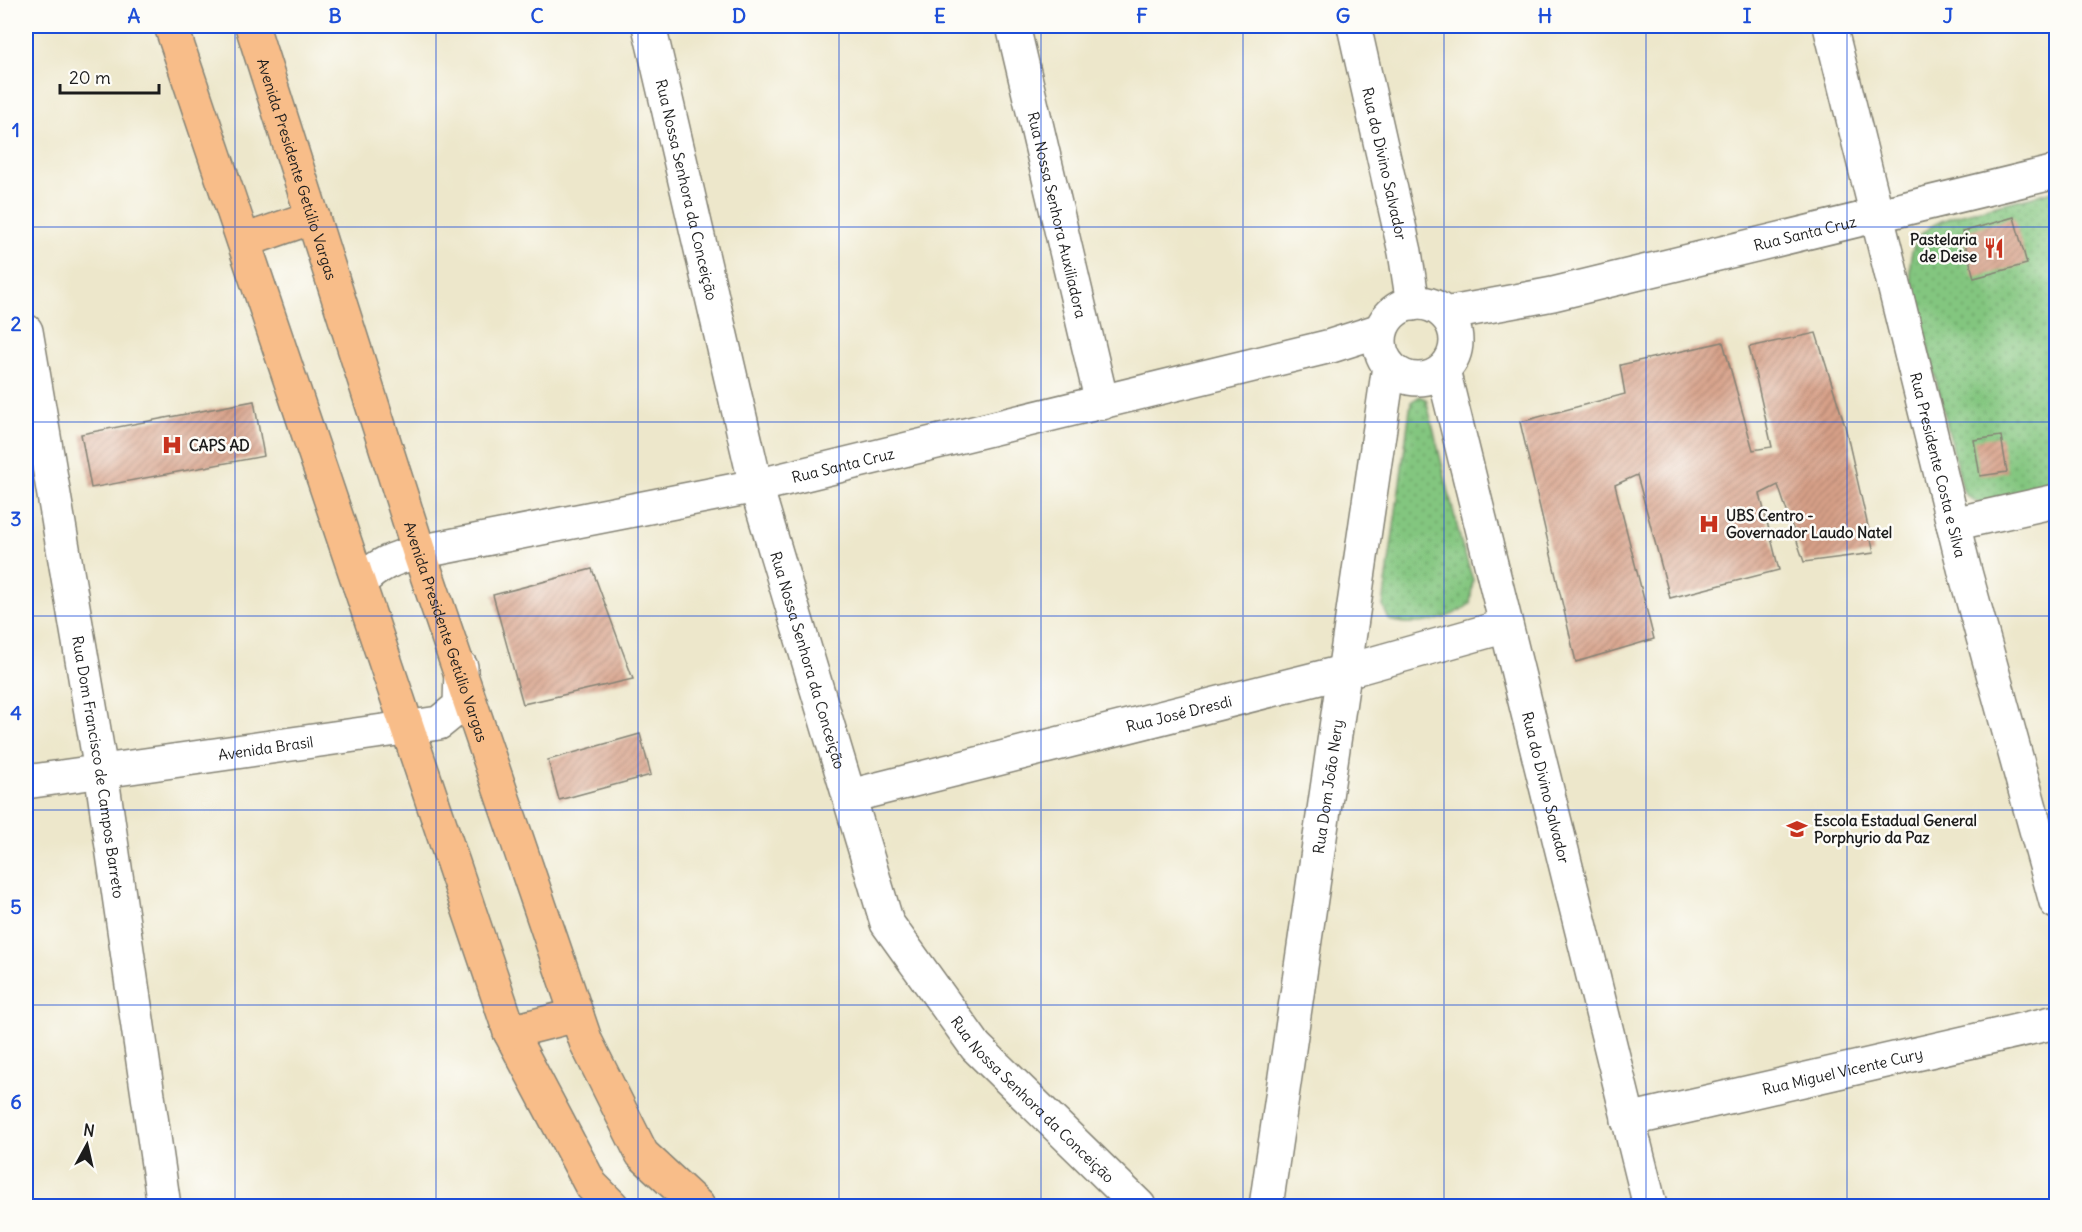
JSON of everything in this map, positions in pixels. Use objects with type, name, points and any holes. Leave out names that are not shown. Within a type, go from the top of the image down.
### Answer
[{"type":"main road","points":[[171,26],[510,1032],[591,1185],[612,1206]]},
{"type":"main road","name":"Avenida Presidente Getúlio Vargas","points":[[252,26],[419,552],[461,667],[586,1042],[642,1154],[698,1206]]},
{"type":"main road","points":[[244,241],[313,217]]},
{"type":"main road","points":[[510,1032],[577,1015]]},
{"type":"street","name":"Rua Nossa Senhora da Conceição","points":[[649,26],[756,486],[887,923],[976,1047],[1139,1206]]},
{"type":"street","name":"Rua Nossa Senhora Auxiliadora","points":[[1013,26],[1102,403]]},
{"type":"street","name":"Rua do Divino Salvador","points":[[1354,26],[1405,252],[1413,304]]},
{"type":"street","name":"Rua Presidente Costa e Silva","points":[[1830,26],[1953,524],[2056,902]]},
{"type":"street","name":"Rua Santa Cruz","points":[[1448,342],[1553,294],[2056,172]]},
{"type":"street","points":[[1424,303],[1448,342],[1421,379],[1398,374],[1384,351],[1397,310],[1413,304],[1424,303]]},
{"type":"street","name":"Rua Dom Francisco de Campos Barreto","points":[[26,331],[101,771],[164,1206]]},
{"type":"street","name":"Rua do Divino Salvador","points":[[1448,342],[1506,626],[1650,1206]]},
{"type":"street","name":"Rua Santa Cruz","points":[[359,584],[371,571],[386,561],[419,552],[756,486],[1331,346],[1384,351]]},
{"type":"street","name":"Rua Dom João Nery","points":[[1266,1206],[1342,672],[1384,351]]},
{"type":"street","points":[[1953,524],[2056,501]]},
{"type":"street","name":"Rua José Dresdi","points":[[850,796],[1342,672],[1506,626]]},
{"type":"street","name":"Avenida Brasil","points":[[26,782],[439,723],[460,706],[461,667]]},
{"type":"street","name":"Rua Miguel Vicente Cury","points":[[1628,1120],[2056,1022]]},
{"type":"green space","points":[[2056,190],[2056,486],[1979,503],[1968,497],[1963,490],[1911,278],[1910,260],[1914,245],[1921,234],[1944,220]]},
{"type":"green space","points":[[1420,396],[1426,399],[1461,542],[1473,580],[1470,604],[1462,610],[1442,619],[1410,623],[1389,620],[1383,606],[1411,402]]},
{"type":"building","name":"Pastelaria de Deise","points":[[2014,217],[2027,264],[1974,278],[1962,232]]},
{"type":"building","name":"UBS Centro - Governador Laudo Natel","points":[[1816,333],[1845,426],[1874,553],[1804,562],[1778,485],[1760,494],[1779,570],[1670,598],[1637,475],[1615,485],[1654,639],[1576,662],[1520,422],[1625,394],[1620,365],[1723,342],[1753,450],[1772,447],[1749,347]]},
{"type":"building","name":"CAPS AD","points":[[254,401],[264,456],[91,488],[81,434]]},
{"type":"building","points":[[2001,436],[2007,472],[1980,476],[1974,440]]},
{"type":"building","points":[[592,569],[633,679],[523,704],[493,595]]},
{"type":"building","points":[[640,734],[651,775],[559,800],[548,760]]},
{"type":"place","name":"Pastelaria de Deise","points":[[1994,248]]},
{"type":"place","name":"CAPS AD","points":[[172,445]]},
{"type":"place","name":"UBS Centro - Governador Laudo Natel","points":[[1709,524]]},
{"type":"place","name":"Escola Estadual General Porphyrio da Paz","points":[[1797,829]]}]
